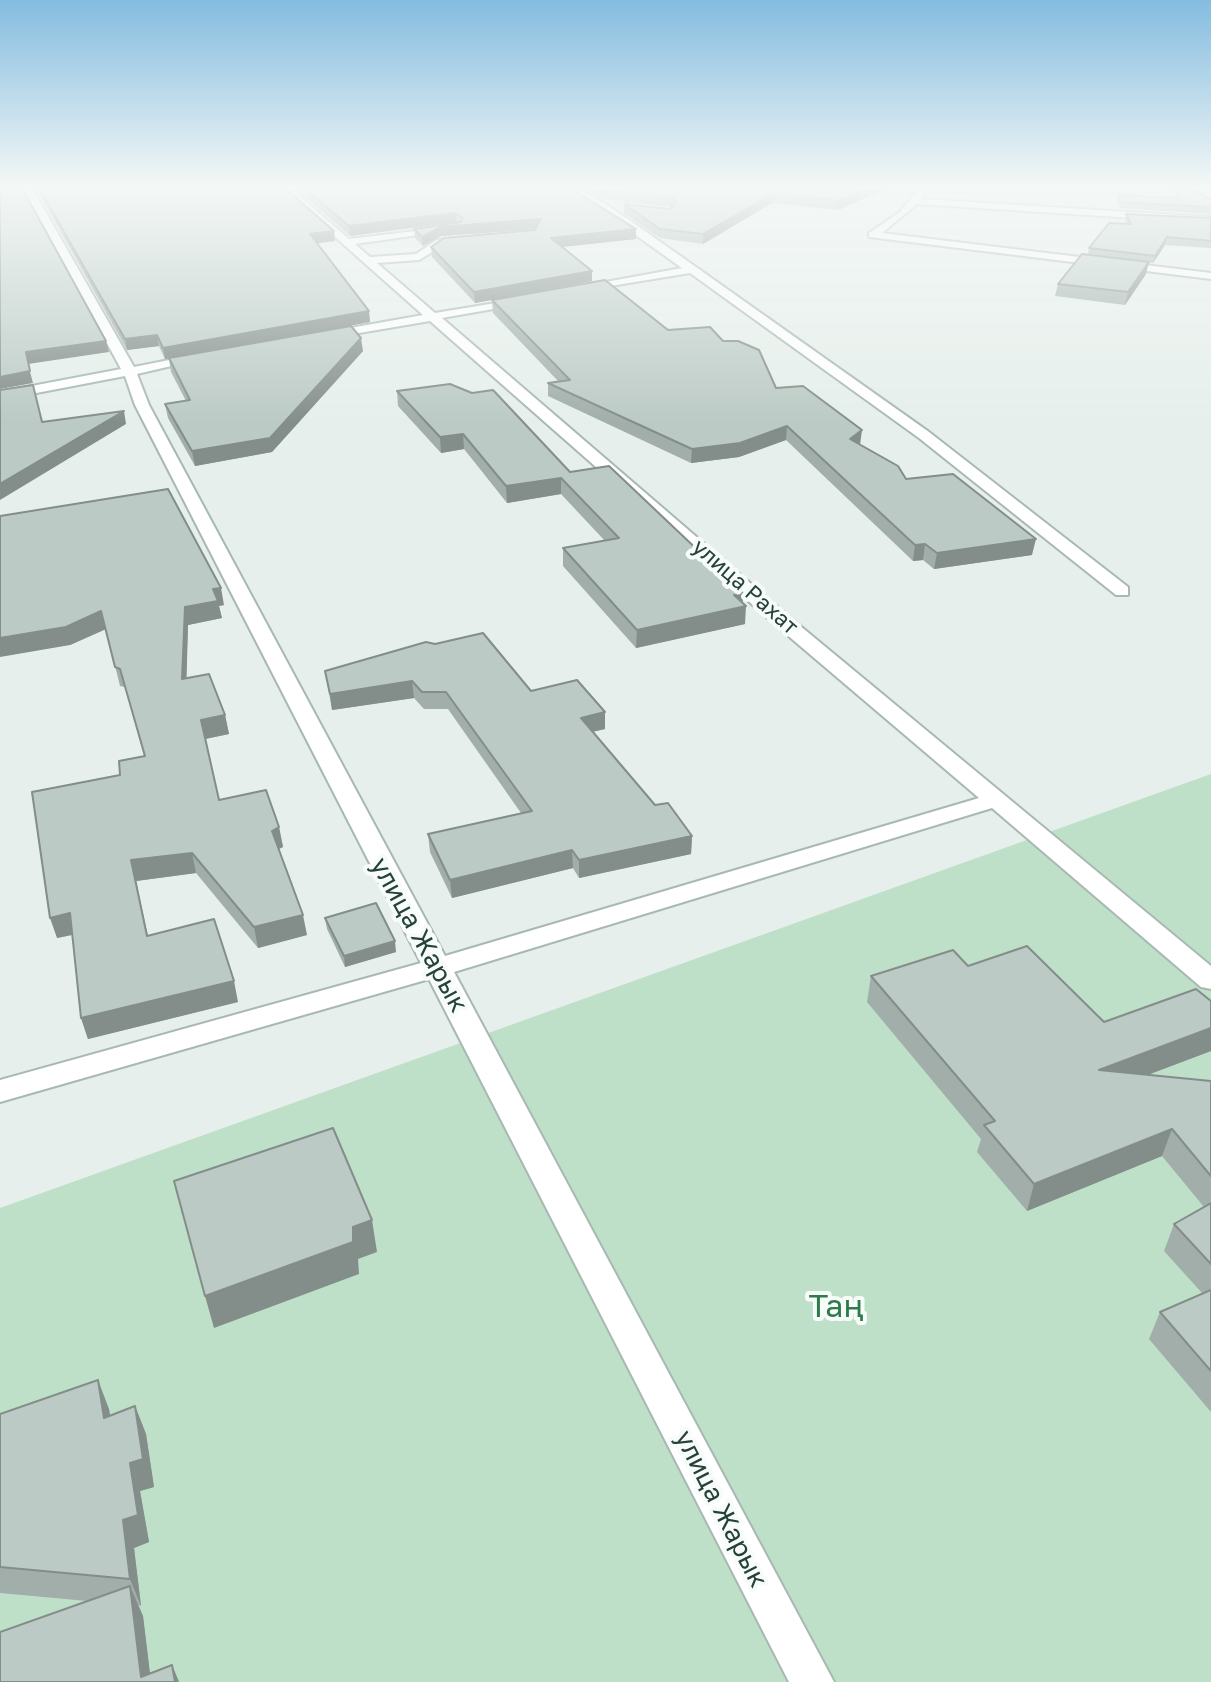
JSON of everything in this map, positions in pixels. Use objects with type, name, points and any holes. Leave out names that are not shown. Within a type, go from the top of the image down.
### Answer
[{"type":"street","name":"улица Жарык","points":[[69,266],[132,372],[142,405],[812,1682]]},
{"type":"street","name":"улица Рахат","points":[[379,266],[394,276],[435,316],[786,624],[1211,980]]},
{"type":"street","points":[[685,266],[718,286],[924,435],[1122,591]]},
{"type":"street","points":[[1133,266],[1211,276]]},
{"type":"street","points":[[560,293],[690,270]]},
{"type":"street","points":[[300,341],[529,299]]},
{"type":"street","points":[[0,396],[214,356]]},
{"type":"street","points":[[0,1091],[437,968],[995,800]]},
{"type":"green space","name":"Таң","points":[[1211,774],[1211,1682],[0,1682],[0,1208]]},
{"type":"building","points":[[0,266],[65,266],[106,341],[26,352],[30,371],[0,377]]},
{"type":"building","points":[[84,266],[335,266],[369,311],[163,348],[157,335],[125,339]]},
{"type":"building","points":[[450,266],[586,266],[592,271],[474,292]]},
{"type":"building","points":[[1072,266],[1146,266],[1128,292],[1058,284]]},
{"type":"building","points":[[605,280],[668,330],[710,327],[723,341],[738,341],[759,350],[776,388],[803,386],[862,430],[850,439],[898,466],[906,479],[953,474],[1036,539],[937,553],[925,544],[915,545],[787,426],[740,443],[692,449],[548,383],[570,380],[492,300]]},
{"type":"building","points":[[351,326],[361,338],[270,438],[192,451],[165,404],[190,400],[169,358]]},
{"type":"building","points":[[450,384],[472,393],[493,390],[570,472],[609,466],[743,593],[734,595],[746,606],[637,630],[563,548],[619,538],[561,478],[506,486],[463,434],[440,437],[397,391]]},
{"type":"building","points":[[33,385],[42,422],[124,411],[0,484],[0,390]]},
{"type":"building","points":[[168,489],[221,588],[213,589],[218,601],[185,607],[182,679],[209,674],[225,715],[201,720],[219,800],[266,790],[279,827],[272,831],[303,915],[254,927],[192,853],[131,860],[147,936],[214,919],[234,981],[81,1018],[70,913],[50,918],[32,792],[120,775],[119,761],[145,756],[120,669],[115,667],[101,611],[66,627],[0,638],[0,516]]},
{"type":"building","points":[[483,633],[531,691],[577,680],[605,712],[581,718],[655,805],[668,803],[692,836],[579,860],[572,850],[450,880],[428,834],[532,811],[446,692],[422,692],[412,681],[330,694],[325,671],[426,642],[435,644]]},
{"type":"building","points":[[376,903],[395,941],[344,956],[325,918]]},
{"type":"building","points":[[1027,946],[1104,1022],[1196,989],[1211,1001],[1211,1028],[1099,1070],[1211,1081],[1211,1176],[1172,1129],[1034,1184],[984,1125],[995,1121],[871,976],[953,950],[968,966]]},
{"type":"building","points":[[333,1128],[372,1220],[353,1227],[353,1242],[205,1296],[174,1181]]},
{"type":"building","points":[[1211,1203],[1211,1264],[1174,1224]]},
{"type":"building","points":[[1211,1290],[1211,1371],[1160,1312]]},
{"type":"building","points":[[98,1380],[104,1418],[135,1406],[143,1459],[130,1463],[138,1515],[123,1520],[130,1579],[0,1567],[0,1414]]},
{"type":"building","points":[[130,1586],[141,1677],[172,1665],[175,1682],[0,1682],[0,1632]]}]
